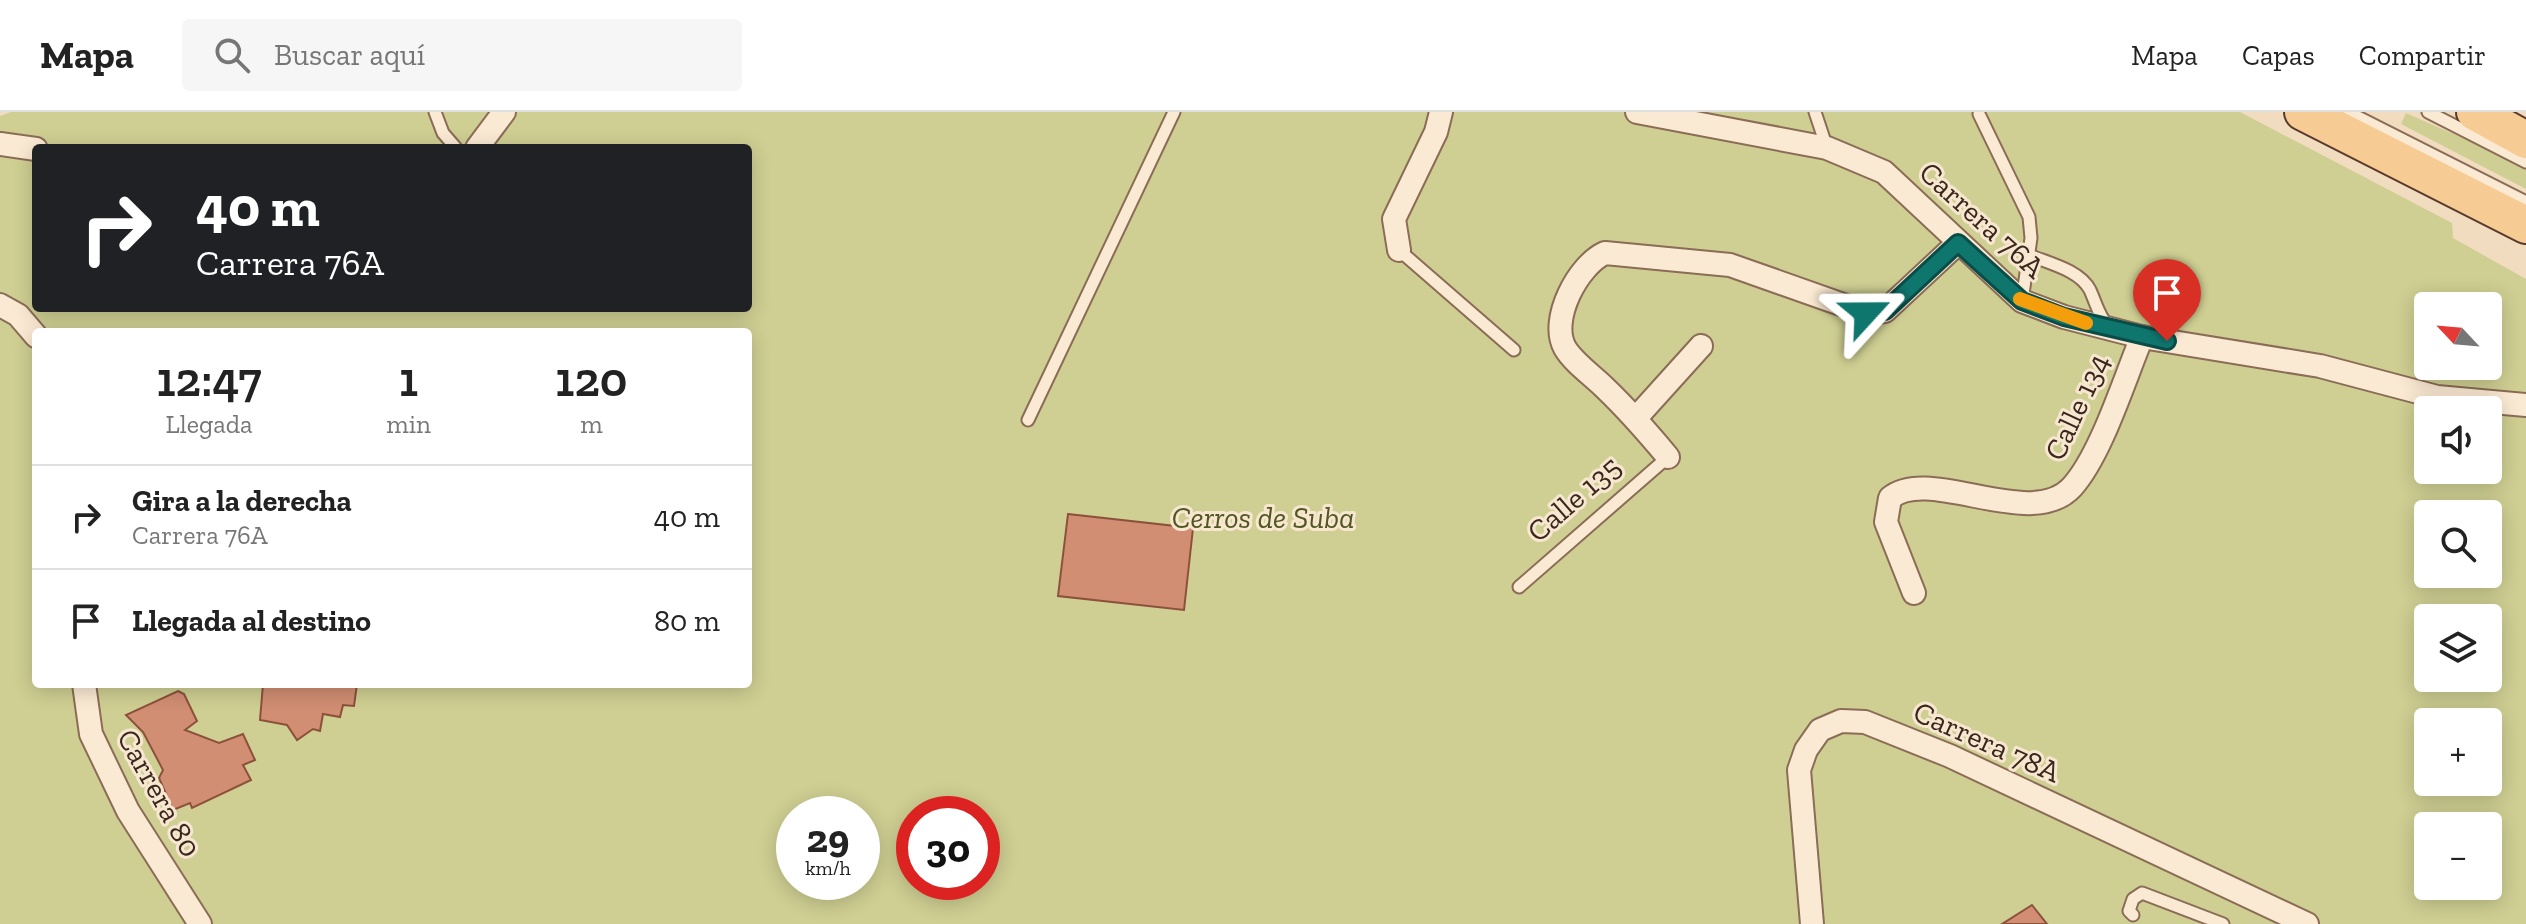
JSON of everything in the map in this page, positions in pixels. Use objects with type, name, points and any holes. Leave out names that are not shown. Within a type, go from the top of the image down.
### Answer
[{"type":"main road","points":[[2303,112],[2526,225]]},
{"type":"main road","points":[[2475,112],[2526,140]]},
{"type":"street","points":[[480,144],[504,112]]},
{"type":"street","points":[[1399,250],[1394,219],[1436,132],[1441,112]]},
{"type":"street","name":"Carrera 76A","points":[[1637,112],[1827,148],[1884,172],[2022,301],[2064,317],[2142,337],[2320,366],[2437,397],[2526,405]]},
{"type":"street","points":[[0,144],[32,148]]},
{"type":"street","points":[[1668,457],[1636,418],[1565,348],[1560,328],[1575,278],[1590,259],[1605,253],[1730,265],[1866,313],[1885,311],[1958,243]]},
{"type":"street","points":[[0,305],[18,315],[32,331]]},
{"type":"street","name":"Calle 134","points":[[1914,593],[1886,522],[1890,498],[1899,490],[1910,488],[2025,503],[2060,498],[2086,469],[2142,337]]},
{"type":"street","points":[[1636,418],[1701,346]]},
{"type":"street","name":"Carrera 80","points":[[85,688],[91,734],[128,811],[200,924]]},
{"type":"street","name":"Carrera 78A","points":[[1812,924],[1807,902],[1799,770],[1806,750],[1820,730],[1841,721],[1865,722],[1950,756],[2307,924]]},
{"type":"lane","points":[[435,112],[443,133],[453,144]]},
{"type":"lane","points":[[1028,420],[1174,112]]},
{"type":"lane","points":[[1815,112],[1827,148]]},
{"type":"lane","points":[[2348,112],[2526,202]]},
{"type":"lane","points":[[2428,112],[2526,162]]},
{"type":"lane","points":[[1979,114],[2029,217],[2029,255],[2022,301]]},
{"type":"lane","points":[[1399,250],[1514,350]]},
{"type":"lane","points":[[2029,255],[2081,279],[2090,289],[2097,312],[2109,329]]},
{"type":"lane","name":"Calle 135","points":[[1519,587],[1668,457]]},
{"type":"lane","points":[[2133,915],[2129,911],[2133,899],[2142,893],[2223,924]]},
{"type":"green space","name":"Cerros de Suba","points":[[11,112],[2240,112],[2452,223],[2453,238],[2526,279],[2526,924],[0,924],[0,116]]},
{"type":"green space","points":[[2406,113],[2526,166],[2526,189],[2401,124]]},
{"type":"building","points":[[1068,514],[1193,528],[1184,610],[1058,596]]},
{"type":"building","points":[[263,688],[356,688],[354,706],[343,705],[340,717],[323,714],[320,731],[313,729],[297,740],[287,725],[260,720]]},
{"type":"building","points":[[178,691],[184,694],[197,721],[185,730],[219,743],[243,734],[255,760],[243,765],[251,780],[192,808],[190,803],[173,810],[159,778],[163,770],[143,732],[126,715]]},
{"type":"building","points":[[2032,905],[2047,924],[2002,924]]},
{"type":"slow traffic","points":[[2020,299],[2086,323]]},
{"type":"route","points":[[1866,313],[1885,311],[1958,243],[2022,301],[2064,317],[2167,341]]}]
